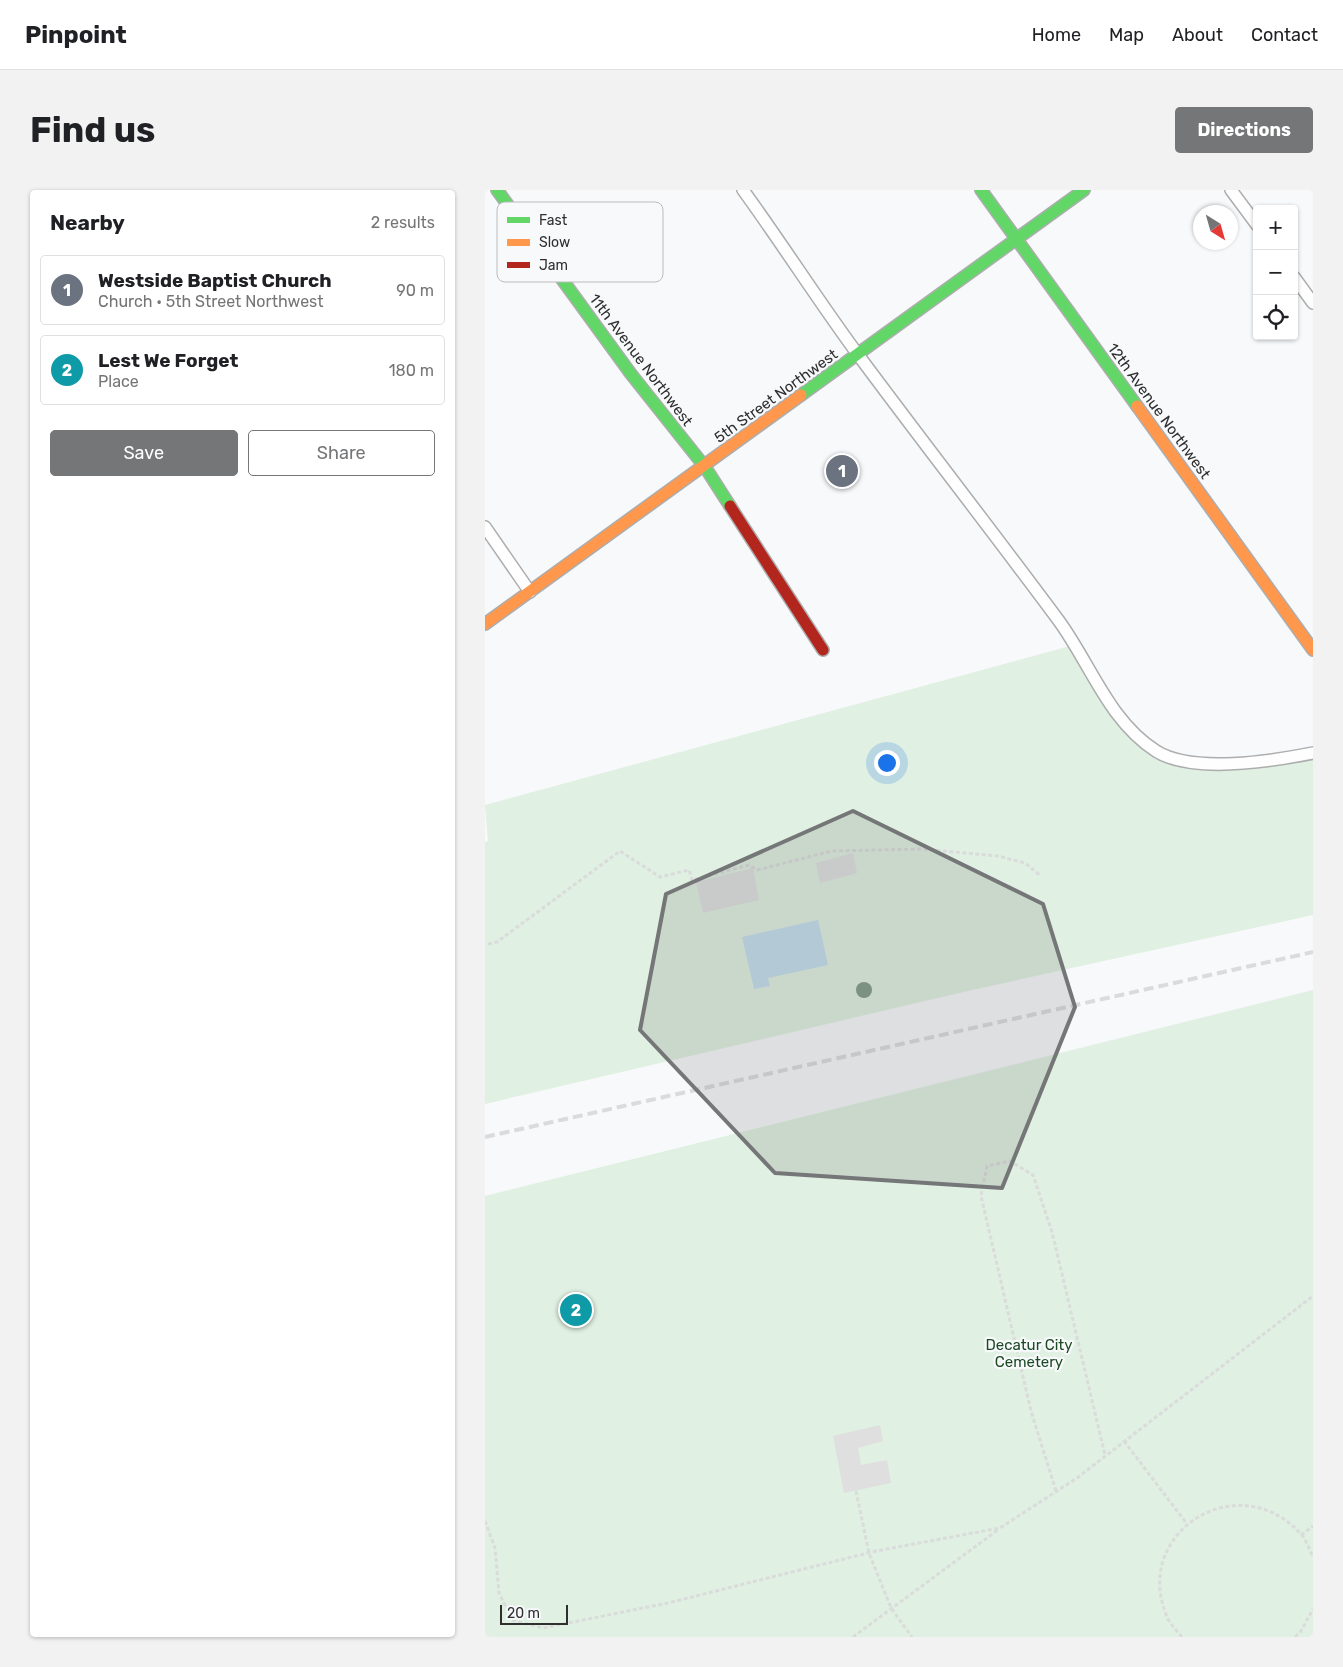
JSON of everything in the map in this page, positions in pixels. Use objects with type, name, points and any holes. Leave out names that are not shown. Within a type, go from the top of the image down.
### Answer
[{"type":"street","name":"11th Avenue Northwest","points":[[497,190],[506,202]]},
{"type":"street","name":"12th Avenue Northwest","points":[[981,190],[1313,650]]},
{"type":"street","name":"5th Street Northwest","points":[[485,624],[705,467],[1084,190]]},
{"type":"street","name":"11th Avenue Northwest","points":[[564,282],[631,374],[705,467],[823,650]]},
{"type":"lane","points":[[743,190],[858,354],[1061,624],[1117,713],[1135,736],[1159,752],[1186,761],[1243,764],[1313,753]]},
{"type":"lane","points":[[1231,190],[1253,220]]},
{"type":"lane","points":[[1298,282],[1313,303]]},
{"type":"lane","points":[[485,527],[530,592]]},
{"type":"path","points":[[487,944],[497,942],[620,851],[659,877],[689,870],[692,880],[749,865],[757,870],[832,851],[862,849],[922,849],[998,856],[1025,863],[1041,876]]},
{"type":"path","points":[[1056,1491],[1031,1411],[981,1196],[987,1166],[1010,1161],[1033,1175],[1052,1232],[1105,1455]]},
{"type":"path","points":[[853,1637],[1000,1528],[1056,1491],[1105,1455],[1313,1296]]},
{"type":"path","points":[[1123,1441],[1187,1524]]},
{"type":"path","points":[[857,1491],[869,1553],[891,1608],[912,1637]]},
{"type":"path","points":[[1182,1637],[1168,1619],[1161,1594],[1161,1568],[1170,1544],[1187,1524],[1209,1510],[1234,1504],[1259,1507],[1282,1517],[1301,1535],[1313,1557]]},
{"type":"path","points":[[485,1521],[495,1548],[499,1594],[512,1620],[543,1628],[668,1603],[869,1553],[1000,1528]]},
{"type":"path","points":[[1301,1535],[1313,1526]]},
{"type":"path","points":[[1295,1637],[1301,1631],[1313,1609]]},
{"type":"highlighted area","points":[[853,811],[1043,904],[1075,1007],[1002,1188],[775,1173],[640,1030],[666,894]]},
{"type":"green space","points":[[1070,646],[1135,742],[1156,757],[1203,769],[1246,770],[1313,759],[1313,915],[972,990],[485,1104],[485,842],[488,841],[485,805]]},
{"type":"green space","name":"Decatur City Cemetery","points":[[1313,990],[1313,1637],[485,1637],[485,1196]]},
{"type":"water","points":[[818,920],[828,965],[768,978],[770,986],[754,989],[742,937]]},
{"type":"building","points":[[853,853],[857,873],[820,883],[816,863]]},
{"type":"building","points":[[753,868],[759,900],[703,913],[696,882]]},
{"type":"building","points":[[880,1425],[883,1441],[858,1448],[861,1465],[887,1460],[891,1483],[844,1493],[833,1436]]},
{"type":"railway","points":[[485,1137],[1313,952]]},
{"type":"traffic: fast","points":[[497,190],[506,202]]},
{"type":"traffic: fast","points":[[981,190],[1137,406]]},
{"type":"traffic: fast","points":[[801,395],[1084,190]]},
{"type":"traffic: fast","points":[[564,282],[631,374],[705,467],[730,506]]},
{"type":"traffic: slow","points":[[485,624],[801,395]]},
{"type":"traffic: slow","points":[[1137,406],[1313,650]]},
{"type":"traffic: jam","points":[[730,506],[823,650]]},
{"type":"place","name":"Westside Baptist Church","points":[[842,471]]},
{"type":"place","name":"Lest We Forget","points":[[576,1310]]}]
